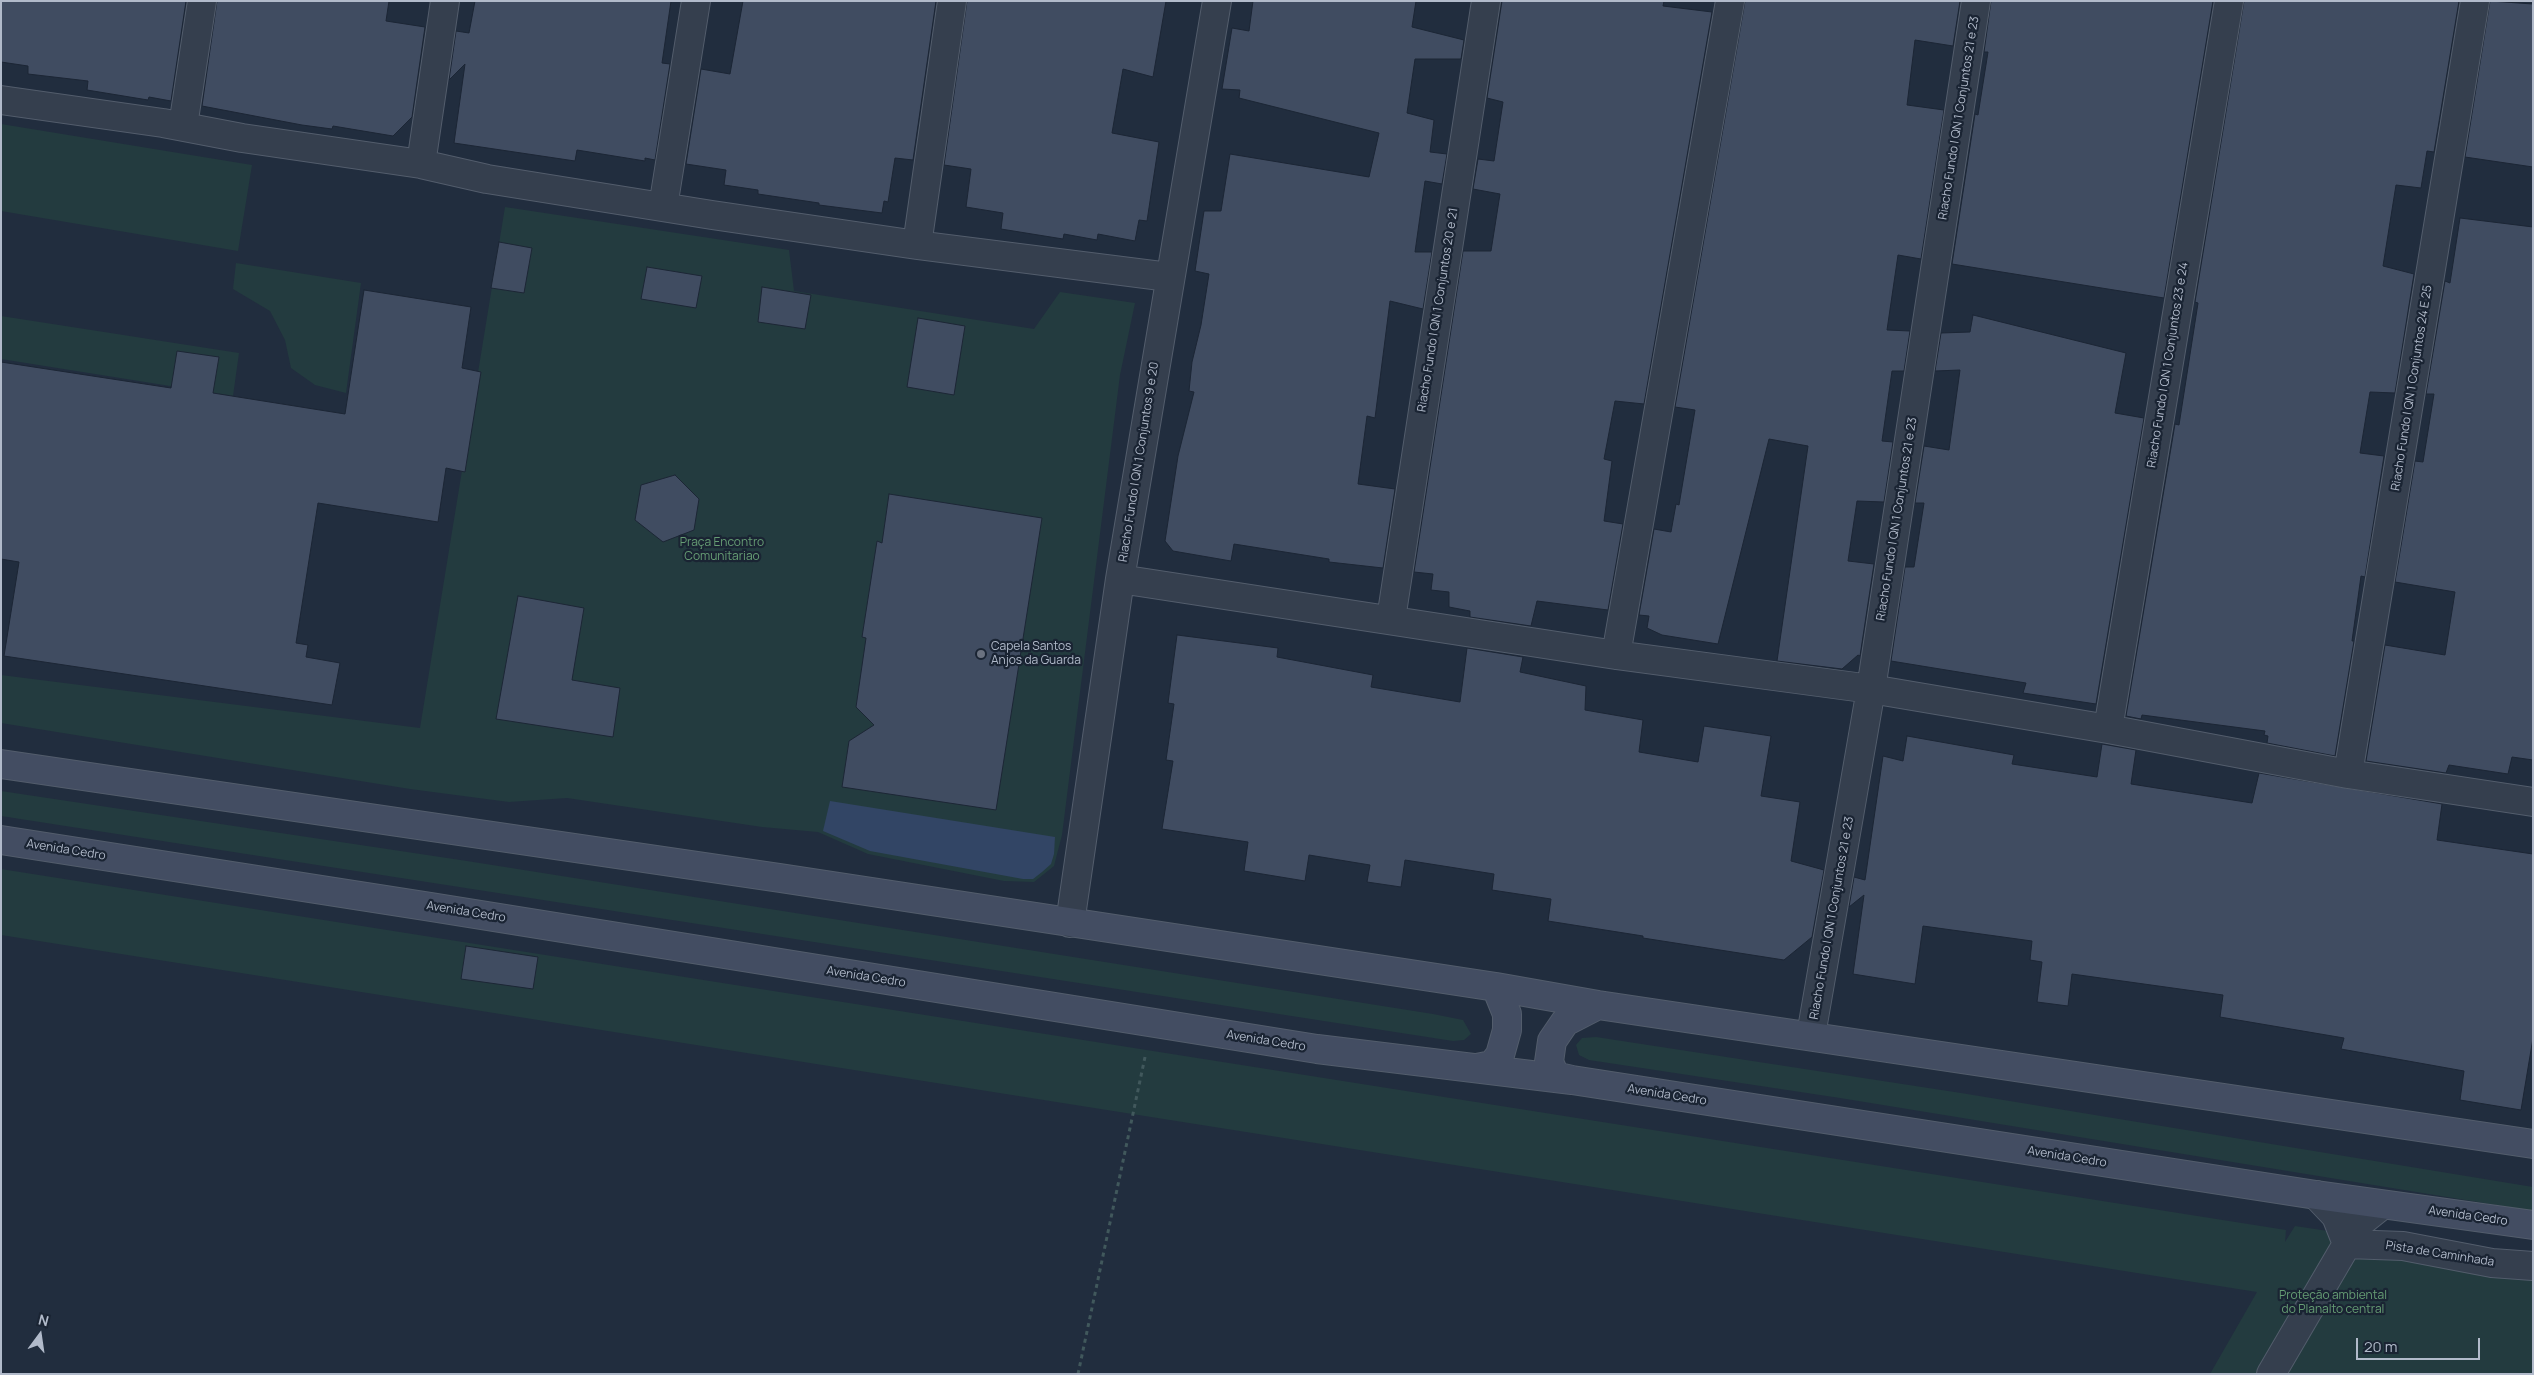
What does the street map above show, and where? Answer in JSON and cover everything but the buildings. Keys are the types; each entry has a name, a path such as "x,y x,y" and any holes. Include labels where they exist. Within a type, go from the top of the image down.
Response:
{"street":[{"path":"183,126 202,1"},
{"path":"421,164 444,1"},
{"path":"663,207 696,1"},
{"path":"917,245 952,1"},
{"name":"Riacho Fundo I QN 1 Conjuntos 9 e 20","path":"1070,923 1120,579 1216,1"},
{"name":"Riacho Fundo I QN 1 Conjuntos 20 e 21","path":"1390,619 1486,1"},
{"path":"1616,655 1730,1"},
{"name":"Riacho Fundo I QN 1 Conjuntos 21 e 23","path":"1811,1035 1872,690 1976,1"},
{"name":"Riacho Fundo I QN 1 Conjuntos 23 e 24","path":"2108,729 2229,1"},
{"name":"Riacho Fundo I QN 1 Conjuntos 24 E 25","path":"2348,774 2475,1"},
{"path":"1,100 183,126 250,139 421,164 487,179 663,207 917,245 1169,277"},
{"path":"1120,579 1616,655 1872,690 2108,729 2348,774 2533,802"},
{"path":"1,764 2533,1144"},
{"name":"Avenida Cedro","path":"1,840 431,906 1307,1048 1572,1080 2316,1195 2533,1225"},
{"path":"1477,1068 1492,1065 1500,1055 1507,1030 1507,1014 1496,987"},
{"path":"1572,1080 1555,1076 1549,1062 1552,1041 1564,1022 1598,1005"},
{"path":"2316,1195 2336,1216 2347,1244"},
{"path":"2271,1374 2362,1221 2382,1204"},
{"name":"Pista de Caminhada","path":"2347,1244 2403,1246 2492,1263 2533,1266"}],"path":[{"path":"1078,1374 1145,1056"}],"green space":[{"path":"1,124 252,165 238,251 1,211"},
{"name":"Praça Encontro Comunitariao","path":"505,207 789,250 794,291 1034,329 1060,292 1135,303 1120,375 1062,835 1054,866 1034,882 1004,881 868,854 818,832 762,827 567,798 509,802 410,789 1,723 1,675 420,728"},
{"path":"236,263 361,283 346,393 315,385 291,368 285,340 270,311 233,289"},
{"path":"1,316 239,353 233,396 1,359"},
{"path":"1,791 467,861 1433,1014 1463,1020 1471,1034 1464,1040 1453,1041 1,816"},
{"name":"Proteção ambiental do Planalto central","path":"1,869 2286,1230 2285,1242 2295,1226 2533,1262 2533,1374 2210,1374 2257,1292 1,935"},
{"path":"1596,1037 1961,1093 2533,1187 2533,1211 1840,1098 1589,1060 1579,1055 1576,1045 1582,1038"}],"water":[{"path":"830,801 1055,837 1054,854 1051,864 1042,872 1033,879 1023,879 870,851 823,831"}],"place":[{"name":"Capela Santos Anjos da Guarda","path":"981,654"}]}
